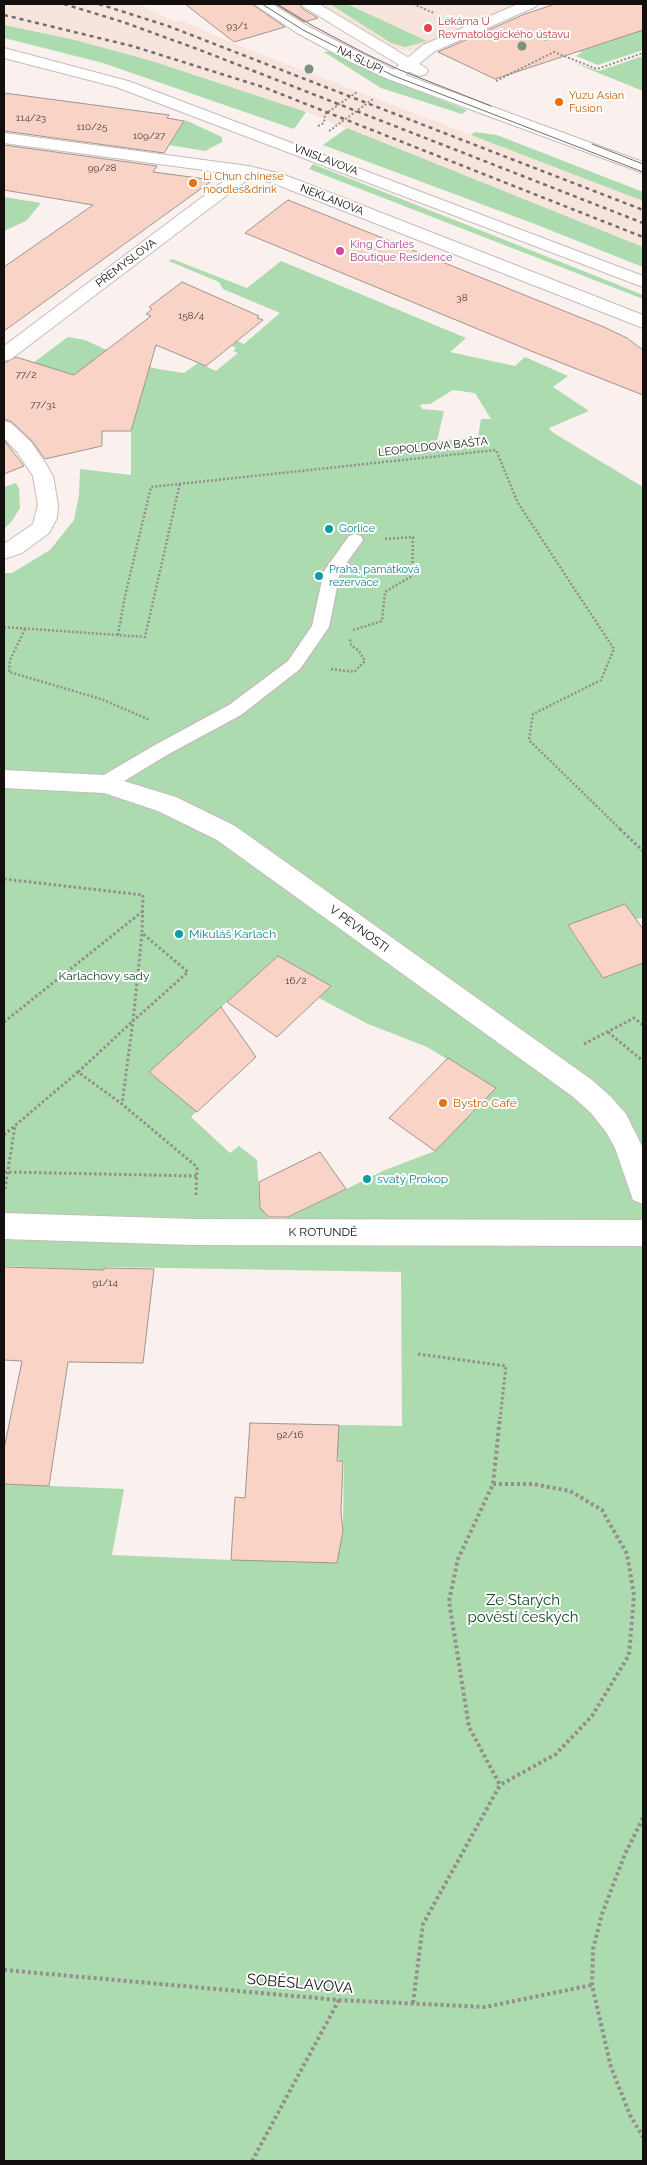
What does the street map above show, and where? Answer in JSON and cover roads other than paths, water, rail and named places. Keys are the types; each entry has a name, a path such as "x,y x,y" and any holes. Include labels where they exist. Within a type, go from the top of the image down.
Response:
{"street":[{"name":"NA SLUPI","path":"262,4 310,34 394,76 465,100 643,168"},
{"name":"NA SLUPI","path":"309,4 408,63 465,100"},
{"path":"394,76 429,48 530,4"},
{"name":"VNISLAVOVA","path":"4,53 122,84 643,282"},
{"name":"NEKLANOVA","path":"4,138 248,171 276,178 643,322"},
{"name":"PŘEMYSLOVA","path":"4,355 248,171"},
{"path":"4,427 24,447 36,464 42,476 48,505 46,518 41,528 14,548 4,552"},
{"name":"V PEVNOSTI","path":"4,779 104,784 167,804 226,833 582,1088 601,1105 616,1124 628,1145 643,1191"},
{"name":"K ROTUNDĚ","path":"4,1226 194,1232 643,1233"}],"lane":[{"path":"104,784 161,750 235,710 294,664 320,627 332,571 355,540"}],"tram line":[{"path":"262,4 303,30 394,76 643,172"},
{"path":"277,4 313,26 366,54 400,70 491,106"},
{"path":"592,144 643,164"}],"railway":[{"path":"64,4 123,22 200,50 643,223"},
{"path":"99,4 168,26 643,210"},
{"path":"4,15 132,46 263,87 643,237"}],"place":[{"name":"Lékárna U Revmatologického ústavu","path":"428,28"},
{"name":"Yuzu Asian Fusion","path":"559,102"},
{"name":"Li Chun chinese noodles&drink","path":"193,183"},
{"name":"King Charles Boutique Residence","path":"340,251"},
{"name":"Gorlice","path":"329,529"},
{"name":"Praha, památková rezervace","path":"319,576"},
{"name":"Mikuláš Karlach","path":"179,934"},
{"name":"Bystro Café","path":"443,1103"},
{"name":"svatý Prokop","path":"367,1179"}],"park label":[{"name":"Karlachovy sady","path":"104,976"},
{"name":"Ze Starých pověstí českých","path":"523,1608"}]}
